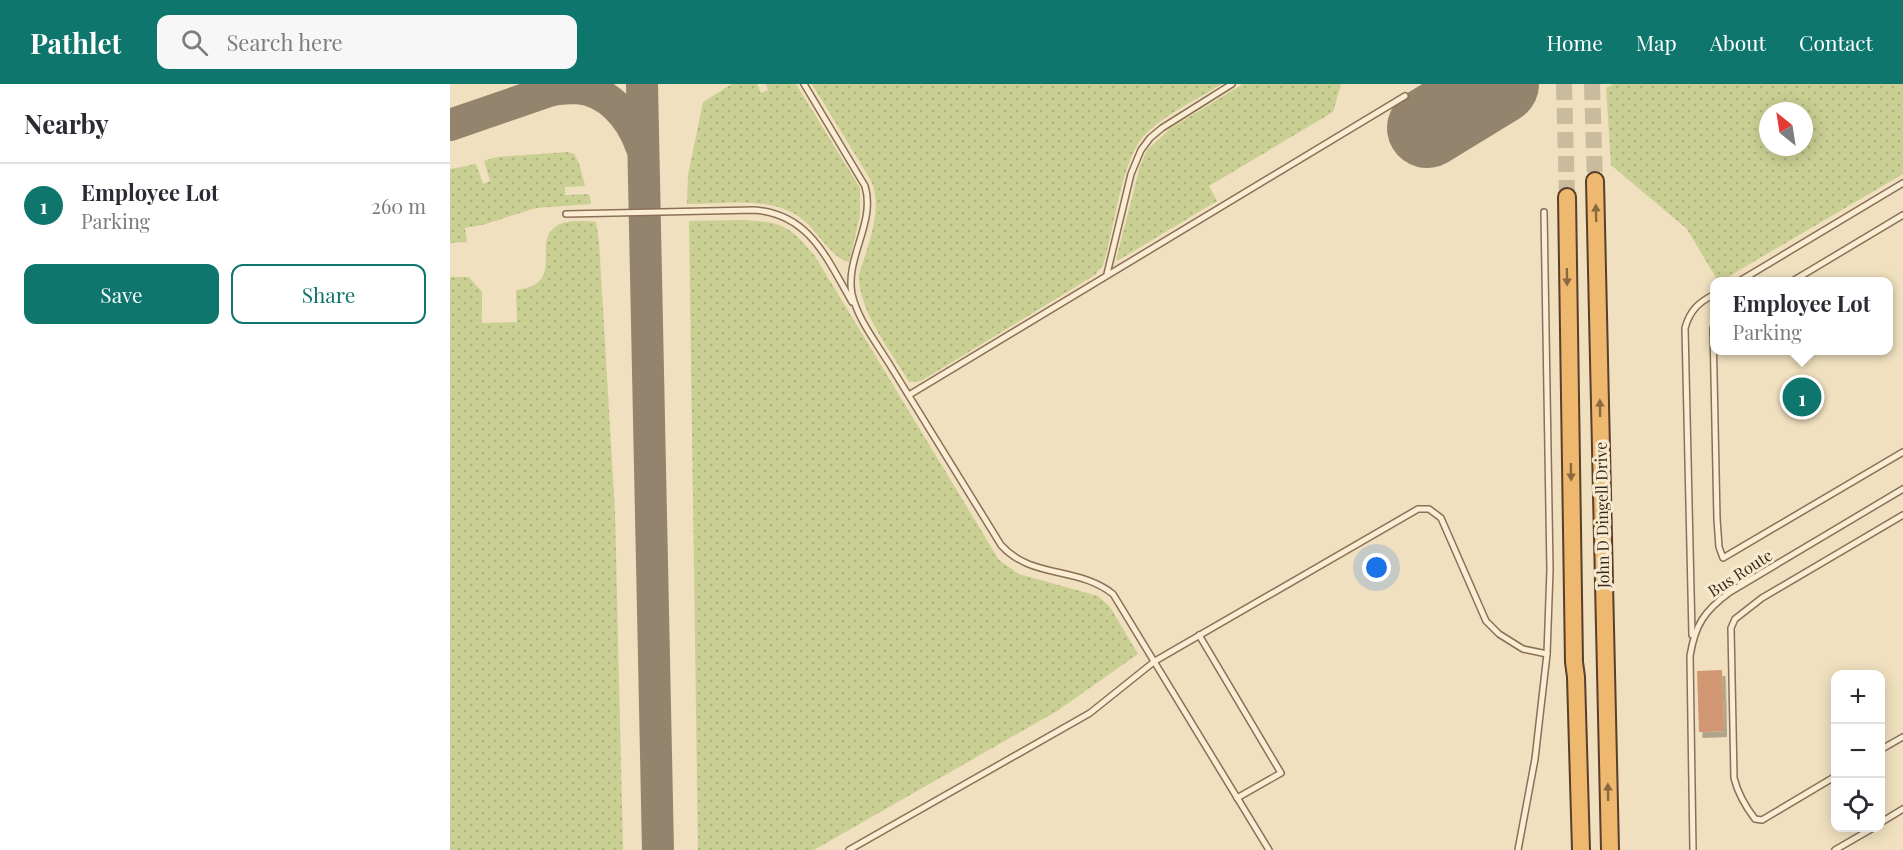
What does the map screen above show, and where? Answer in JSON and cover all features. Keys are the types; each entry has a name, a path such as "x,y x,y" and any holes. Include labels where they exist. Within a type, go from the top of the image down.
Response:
{"highway":[{"name":"John D Dingell Drive","path":"1595,181 1610,850"},
{"name":"John D Dingell Drive","path":"1567,197 1574,662 1581,850"},
{"path":"1569,850 1570,678 1574,662"}],"lane":[{"path":"804,84 861,178 867,195 867,216 852,278 852,290 859,313"},
{"path":"1107,274 1131,174 1140,150 1162,128 1232,84"},
{"path":"909,395 1405,96"},
{"path":"1746,277 1903,183"},
{"path":"566,214 754,210 780,214 807,231 818,244 1001,545 1008,553 1029,566 1091,580 1102,585 1119,602 1269,850"},
{"path":"1518,850 1535,759 1547,654 1550,570 1544,212"},
{"path":"1799,277 1903,215"},
{"path":"1692,643 1685,328 1687,318 1695,306 1710,297"},
{"path":"1714,355 1719,547 1723,558 1903,452"},
{"name":"Bus Route","path":"1693,850 1690,656 1692,643 1701,620 1719,600 1903,489"},
{"path":"849,850 1090,713 1155,661 1418,509 1429,509 1436,512 1445,525 1486,621 1499,634 1522,649 1547,654"},
{"path":"1833,778 1762,820 1755,819 1747,808 1738,792 1734,778 1731,628 1735,619 1762,598 1903,515"},
{"path":"1199,635 1281,773 1237,798"},
{"path":"1885,748 1903,737"},
{"path":"1885,820 1903,809"},
{"path":"1835,850 1866,832"}],"green space":[{"path":"732,84 757,84 761,93 768,90 766,84 796,84 860,188 860,216 849,262 836,255 805,221 786,210 744,202 687,204 688,175 703,102"},
{"path":"812,84 1222,84 1169,115 1142,138 1123,181 1103,265 1095,275 921,381 909,382 870,317 860,289 859,275 875,214 874,190 870,179"},
{"path":"1243,84 1341,84 1333,112 1209,186 1217,201 1116,260 1140,166 1147,150 1171,128"},
{"path":"1613,84 1903,84 1903,174 1728,277 1716,277 1687,229 1611,165 1606,88"},
{"path":"567,152 574,154 579,163 585,186 565,187 565,195 589,194 591,204 536,208 465,228 467,242 450,243 450,169 476,164 483,184 490,181 484,161 497,157"},
{"path":"744,220 769,223 785,228 815,256 999,560 1019,574 1098,596 1110,607 1138,654 1057,711 814,850 698,850 689,221"},
{"path":"566,222 596,222 599,241 615,512 623,850 450,850 450,277 469,277 482,292 482,323 517,322 516,290 532,286 541,279 545,270 547,238 552,229"}],"building":[{"path":"1722,670 1724,731 1699,732 1697,671"}],"taxiway":[{"path":"450,125 569,84"},
{"path":"642,84 658,850"},
{"path":"551,90 576,88 588,90 608,100 624,115 641,146"}],"runway":[{"path":"1427,128 1499,84"}],"tunnel":[{"path":"1564,84 1567,197"},
{"path":"1592,84 1595,181"}],"place":[{"name":"Employee Lot","path":"1802,397"}]}
